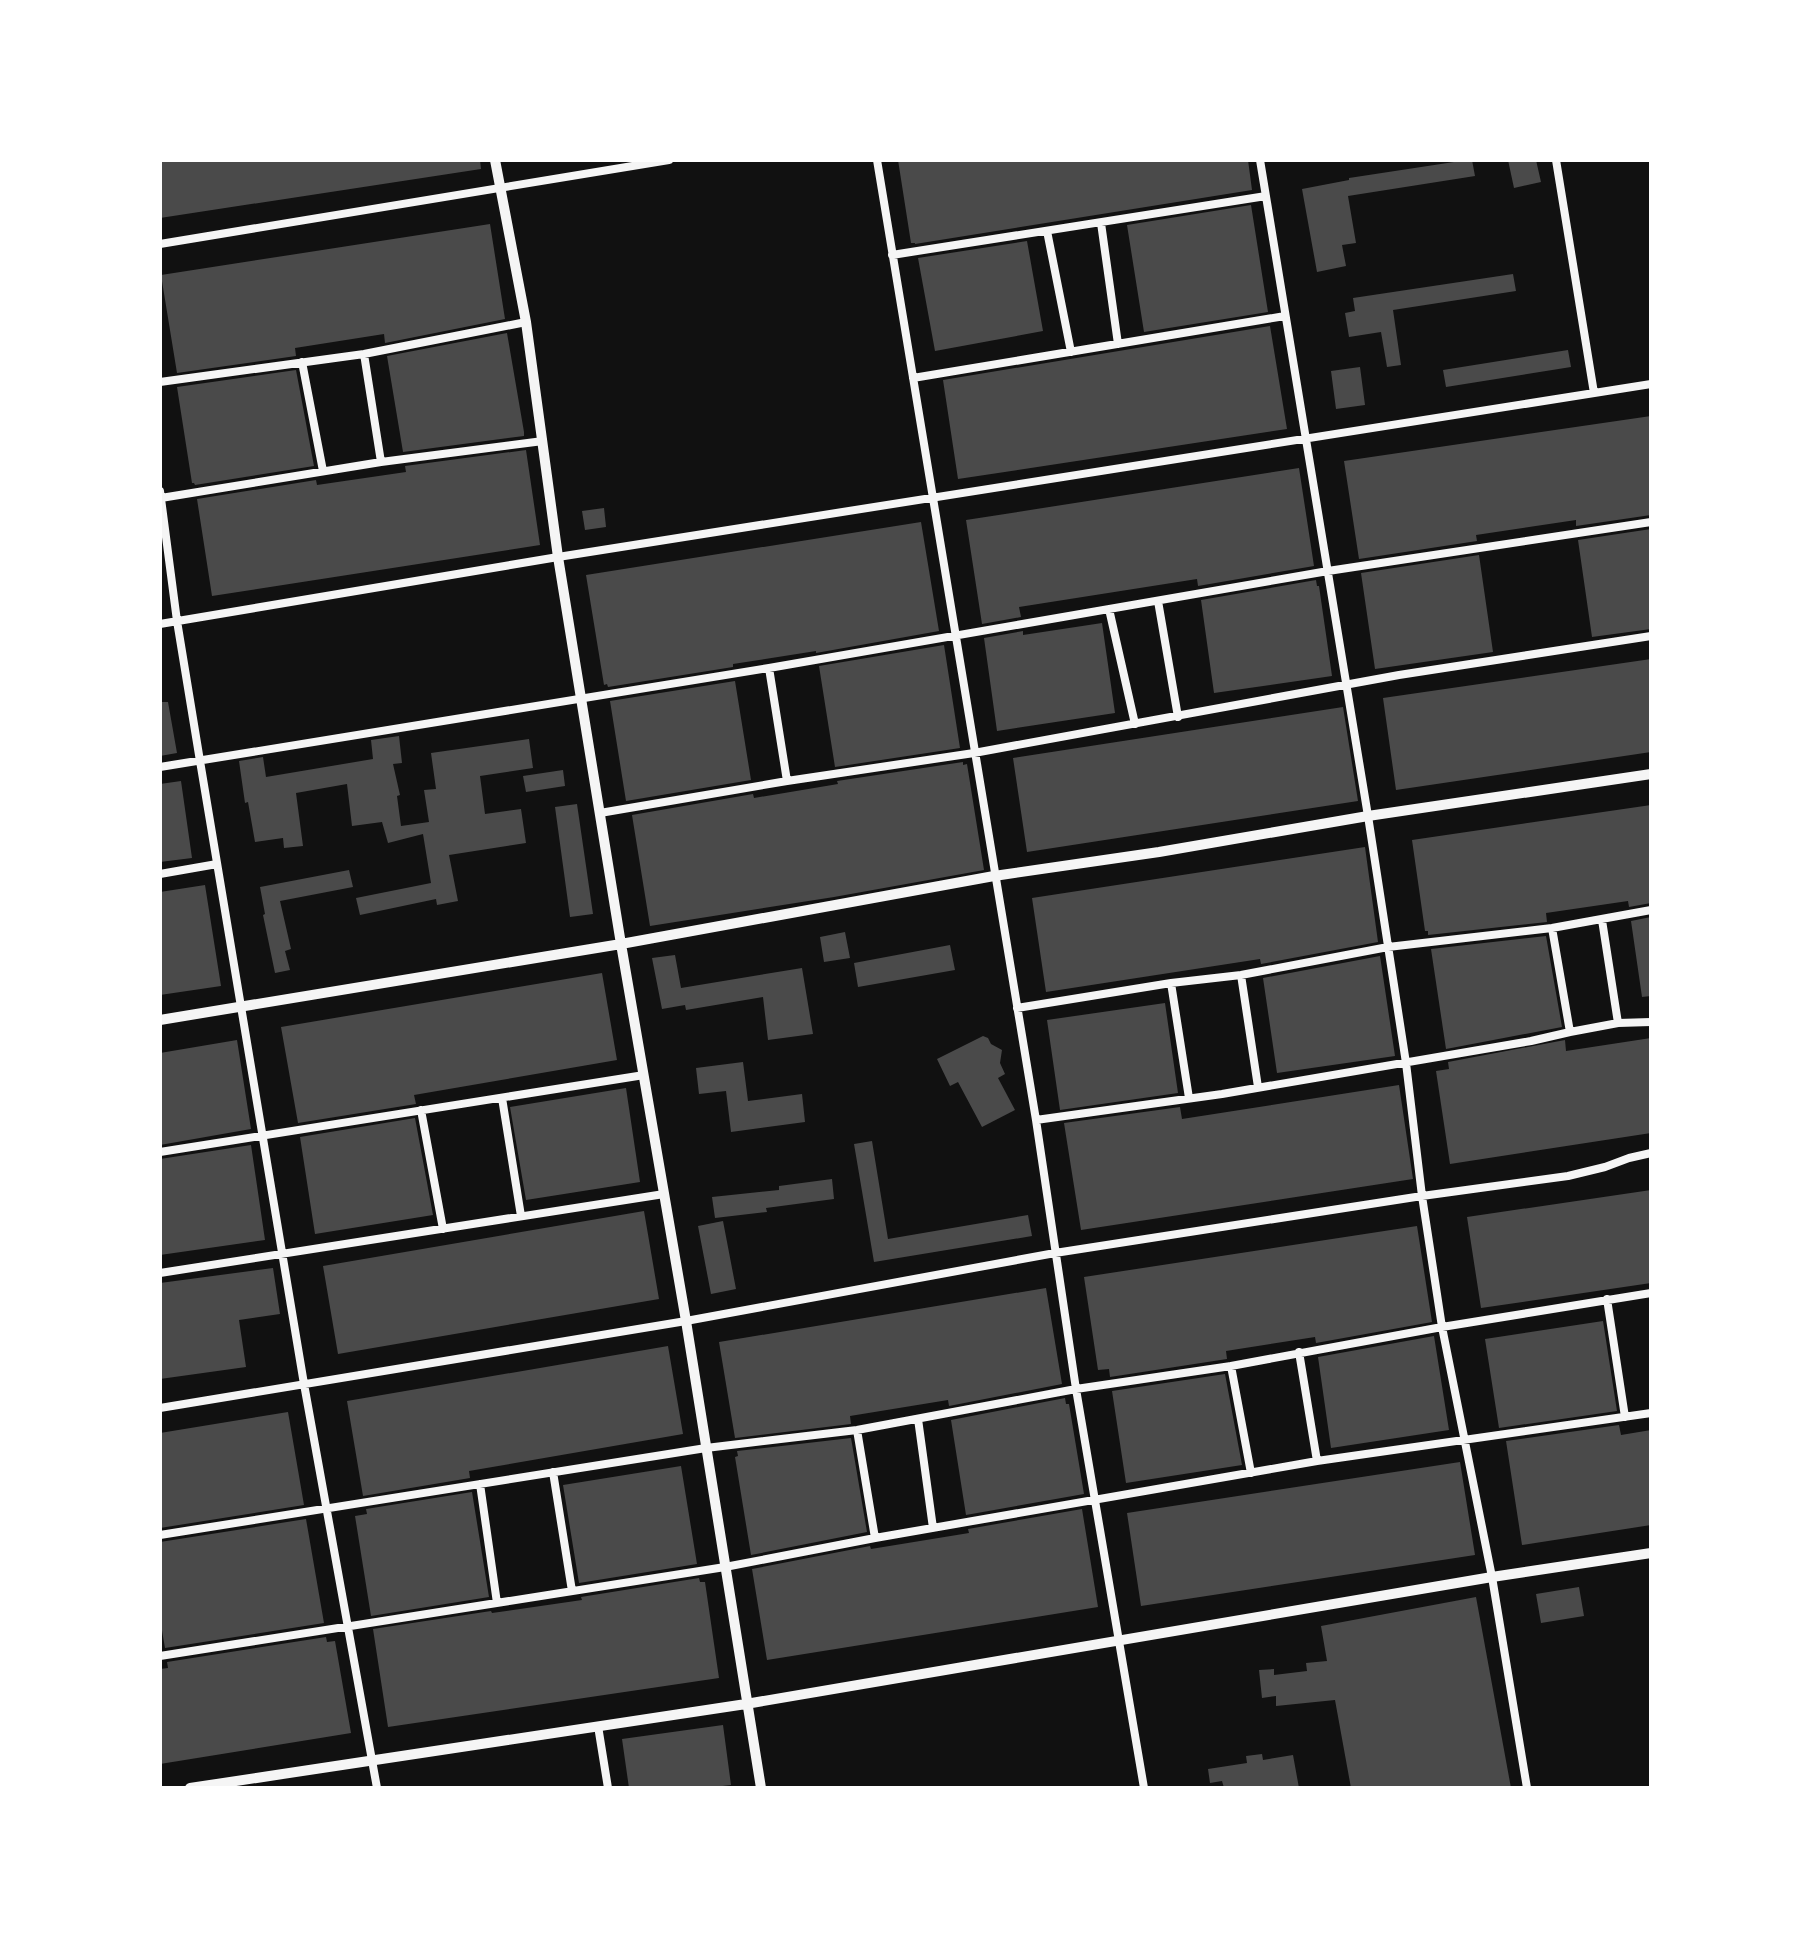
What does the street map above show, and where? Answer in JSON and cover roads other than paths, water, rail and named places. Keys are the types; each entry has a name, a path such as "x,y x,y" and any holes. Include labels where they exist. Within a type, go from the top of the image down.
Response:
{"street":[{"path":"495,160 526,322 558,557 761,1788"},
{"path":"160,244 669,160"},
{"path":"877,160 1036,1120 1094,1500 1144,1788"},
{"path":"1260,160 1368,816 1442,1327 1492,1577 1527,1788"},
{"path":"1556,160 1594,393"},
{"path":"892,255 1266,196"},
{"path":"1101,223 1118,344"},
{"path":"1047,231 1071,352"},
{"path":"913,378 1285,316"},
{"path":"160,382 364,354 526,322"},
{"path":"364,354 381,462"},
{"path":"302,362 323,471"},
{"path":"160,624 558,557 1651,384"},
{"path":"377,1788 304,1384 217,864 164,543 161,494 543,441"},
{"path":"160,767 769,668 1328,571 1651,522"},
{"path":"1158,601 1178,717"},
{"path":"1109,609 1135,724"},
{"path":"600,813 974,753 1347,684 1651,636"},
{"path":"769,668 787,781"},
{"path":"160,1020 621,944 994,876 1651,774"},
{"path":"160,874 217,864"},
{"path":"1017,1008 1241,975 1388,947 1552,928 1651,910"},
{"path":"1602,920 1618,1023"},
{"path":"1552,928 1570,1032"},
{"path":"1241,975 1258,1087"},
{"path":"1171,983 1189,1098"},
{"path":"1036,1120 1406,1063 1618,1023 1651,1022"},
{"path":"160,1152 644,1075"},
{"path":"502,1098 521,1216"},
{"path":"421,1110 443,1229"},
{"path":"160,1408 686,1321 1055,1253 1568,1176 1651,1153"},
{"path":"160,1273 664,1194"},
{"path":"160,1535 706,1448 857,1430 1076,1389 1231,1366 1651,1293"},
{"path":"1607,1299 1625,1417"},
{"path":"1299,1352 1317,1461"},
{"path":"1231,1366 1251,1473"},
{"path":"160,1656 725,1567 1317,1461 1651,1413"},
{"path":"918,1419 933,1528"},
{"path":"857,1430 875,1538"},
{"path":"553,1472 572,1591"},
{"path":"480,1484 497,1603"},
{"path":"190,1788 746,1704 1492,1577 1651,1553"},
{"path":"598,1726 608,1788"}]}
